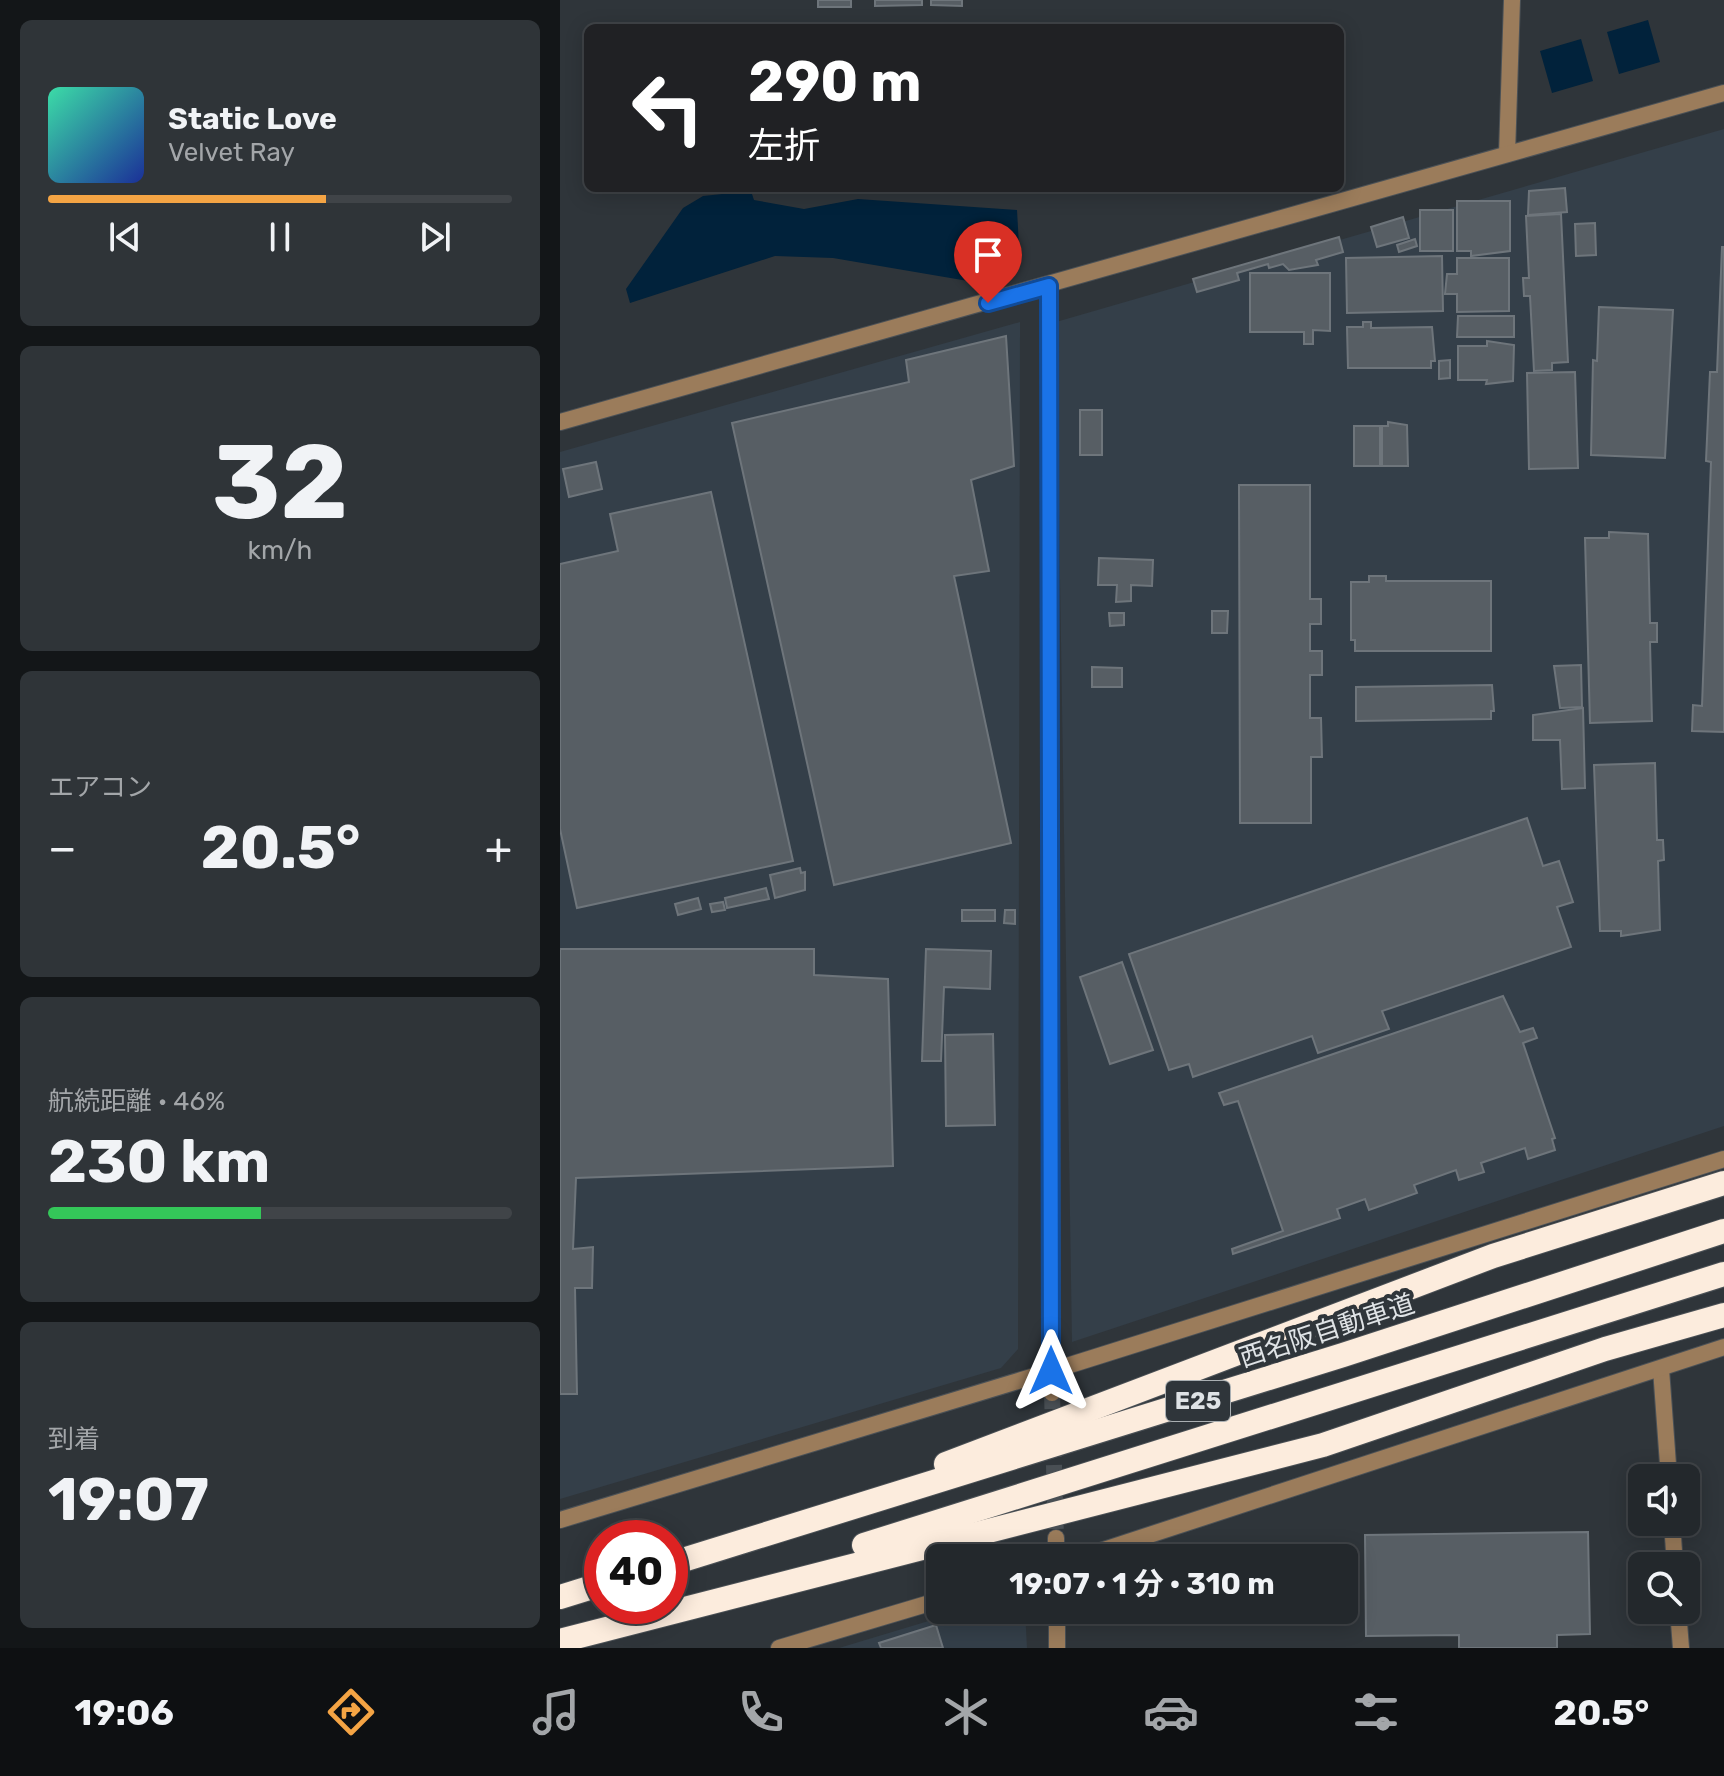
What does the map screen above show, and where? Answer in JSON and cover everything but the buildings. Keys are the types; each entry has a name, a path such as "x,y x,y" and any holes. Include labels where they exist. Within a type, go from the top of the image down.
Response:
{"highway":[{"path":"777,1531 1355,1306 1493,1256 1724,1183"},
{"name":"西名阪自動車道","path":"688,1558 1343,1355 1724,1231"},
{"name":"E25","path":"688,1597 1339,1398 1724,1274"},
{"path":"560,1641 1323,1445 1605,1349 1724,1315"},
{"path":"560,1597 584,1590"},
{"path":"560,1634 594,1624"}],"street":[{"path":"1507,154 1512,0"},
{"path":"560,422 1724,93"},
{"path":"1049,286 1052,1393"},
{"path":"560,1520 1051,1371 1724,1159"},
{"path":"1122,1544 1724,1347"},
{"path":"1661,1369 1668,1464"},
{"path":"1056,1538 1056,1544"},
{"path":"779,1648 926,1604"},
{"path":"1057,1624 1057,1648"},
{"path":"1679,1624 1681,1648"}],"shaded area":[{"path":"1724,129 1724,1126 1072,1342 1056,322"},
{"path":"1020,322 1018,1349 1001,1368 560,1499 560,452"},
{"path":"926,1622 1026,1624 1027,1648 839,1648"}],"water":[{"path":"1648,20 1660,62 1619,74 1607,32"},
{"path":"1581,39 1593,81 1552,93 1540,51"},
{"path":"751,192 754,200 804,209 858,199 1017,210 1020,264 968,281 833,258 775,256 630,303 626,289 683,208 703,196"}],"tunnel":[{"path":"1052,1393 1056,1538"}],"route":[{"path":"988,303 1049,286 1051,1371"}]}
